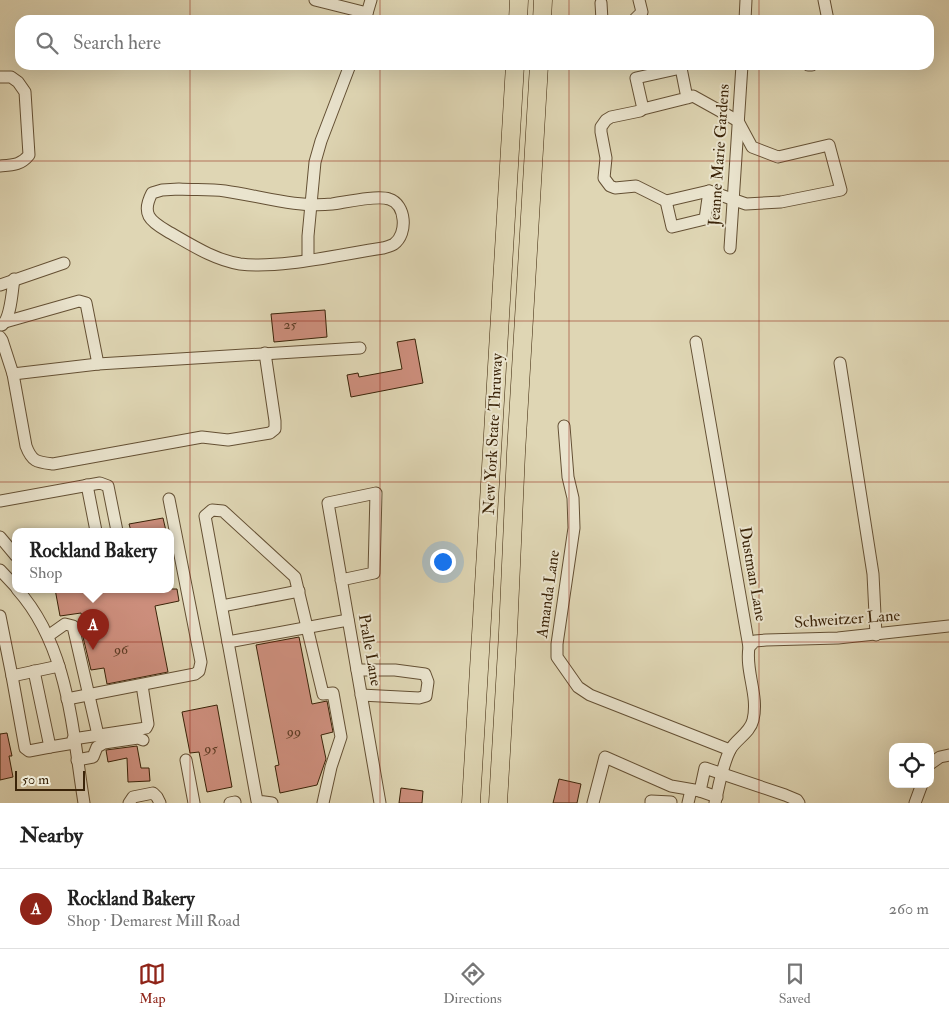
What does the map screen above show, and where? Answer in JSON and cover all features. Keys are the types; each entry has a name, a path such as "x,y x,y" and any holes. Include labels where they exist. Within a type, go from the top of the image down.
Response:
{"highway":[{"path":"518,15 519,0"},
{"path":"542,15 543,0"},
{"name":"New York State Thruway","path":"471,802 515,70"},
{"name":"New York State Thruway","path":"498,803 539,70"}],"street":[{"path":"315,0 360,15"},
{"path":"367,15 371,0"},
{"path":"639,0 642,12 639,15"},
{"path":"744,15 746,0"},
{"path":"824,0 827,15"},
{"path":"601,3 602,15"},
{"path":"308,259 308,236 315,162 348,70"},
{"path":"643,109 636,78 672,70"},
{"path":"681,70 687,98"},
{"name":"Jeanne Marie Gardens","path":"730,248 742,70"},
{"path":"0,77 11,77 18,82 25,92 29,155 24,161 16,165 0,166"},
{"path":"693,96 738,122 752,148 778,157 830,145 841,190 781,202 746,204 709,191 666,201 636,186 615,188 610,186 604,178 606,158 601,132 603,123 611,117 693,96"},
{"path":"179,189 222,191 293,203 329,204 379,198 390,199 398,204 404,223 401,234 394,244 383,248 308,259 263,265 239,264 217,257 194,247 152,222 147,212 148,202 152,193 162,190 179,189"},
{"path":"666,201 672,227 705,219 709,191"},
{"path":"0,285 64,263"},
{"path":"3,324 14,280"},
{"path":"3,324 79,301 86,303 98,364"},
{"path":"0,338 14,374 26,446 30,456 38,462 53,464 202,437 228,440 270,433 275,429 275,421 265,353"},
{"name":"Dustman Lane","path":"696,342 749,646 747,660 755,703 753,722 730,750 717,801"},
{"path":"14,374 98,364 360,348"},
{"path":"840,363 873,574 876,635"},
{"name":"Amanda Lane","path":"564,426 568,477 573,498 574,528 557,644 557,656 578,687 590,695 730,750"},
{"path":"0,501 100,483 108,486 116,528"},
{"path":"87,485 95,528"},
{"name":"Pralle Lane","path":"341,580 374,573 376,493 328,503 341,580 380,803"},
{"path":"67,699 195,674 200,671 202,662 169,499"},
{"path":"272,803 257,801 205,516 212,510 223,511 295,577 323,694 333,693 341,737 331,767 323,803"},
{"path":"0,537 12,551"},
{"path":"3,573 12,583"},
{"path":"222,606 299,591"},
{"path":"20,593 31,607 48,636 59,666 67,699 84,803"},
{"path":"0,616 25,748 29,751 50,748 98,735 146,728 148,726 142,685"},
{"path":"228,642 348,620"},
{"path":"48,636 65,624 73,626 98,735"},
{"name":"Schweitzer Lane","path":"749,646 755,641 838,638 949,626"},
{"path":"12,676 59,666"},
{"path":"357,670 395,670 425,674 428,682 426,696 419,698 361,695"},
{"path":"34,671 50,748"},
{"path":"77,760 93,757 97,747 104,743 138,738 142,740"},
{"path":"934,761 940,757 949,756"},
{"path":"593,803 605,757 671,786 691,790 717,801"},
{"path":"186,760 194,803"},
{"path":"688,803 691,790 705,768 797,800 798,803"},
{"path":"915,803 921,788"},
{"path":"651,803 651,801 671,802 691,790"},
{"path":"129,802 133,797 153,794 158,800"}],"building":[{"path":"325,310 327,337 274,342 271,314"},
{"path":"415,339 423,383 351,397 347,375 358,373 359,377 402,369 397,342"},
{"path":"163,518 165,528 130,528 129,524"},
{"path":"174,589 177,589 179,601 155,606 168,672 107,684 104,668 91,670 82,633 85,632 81,613 60,616 56,593 174,593"},
{"path":"299,637 312,704 327,701 333,732 321,735 326,759 317,785 280,793 275,766 279,765 256,645"},
{"path":"217,705 232,787 207,792 199,752 190,753 182,712"},
{"path":"7,733 12,756 9,756 13,777 0,780 0,734"},
{"path":"137,746 141,768 149,768 150,781 128,782 127,758 108,762 106,750"},
{"path":"559,779 581,784 577,803 553,803"},
{"path":"401,788 423,791 422,803 399,803"}],"place":[{"name":"Rockland Bakery","path":"93,650"}]}
